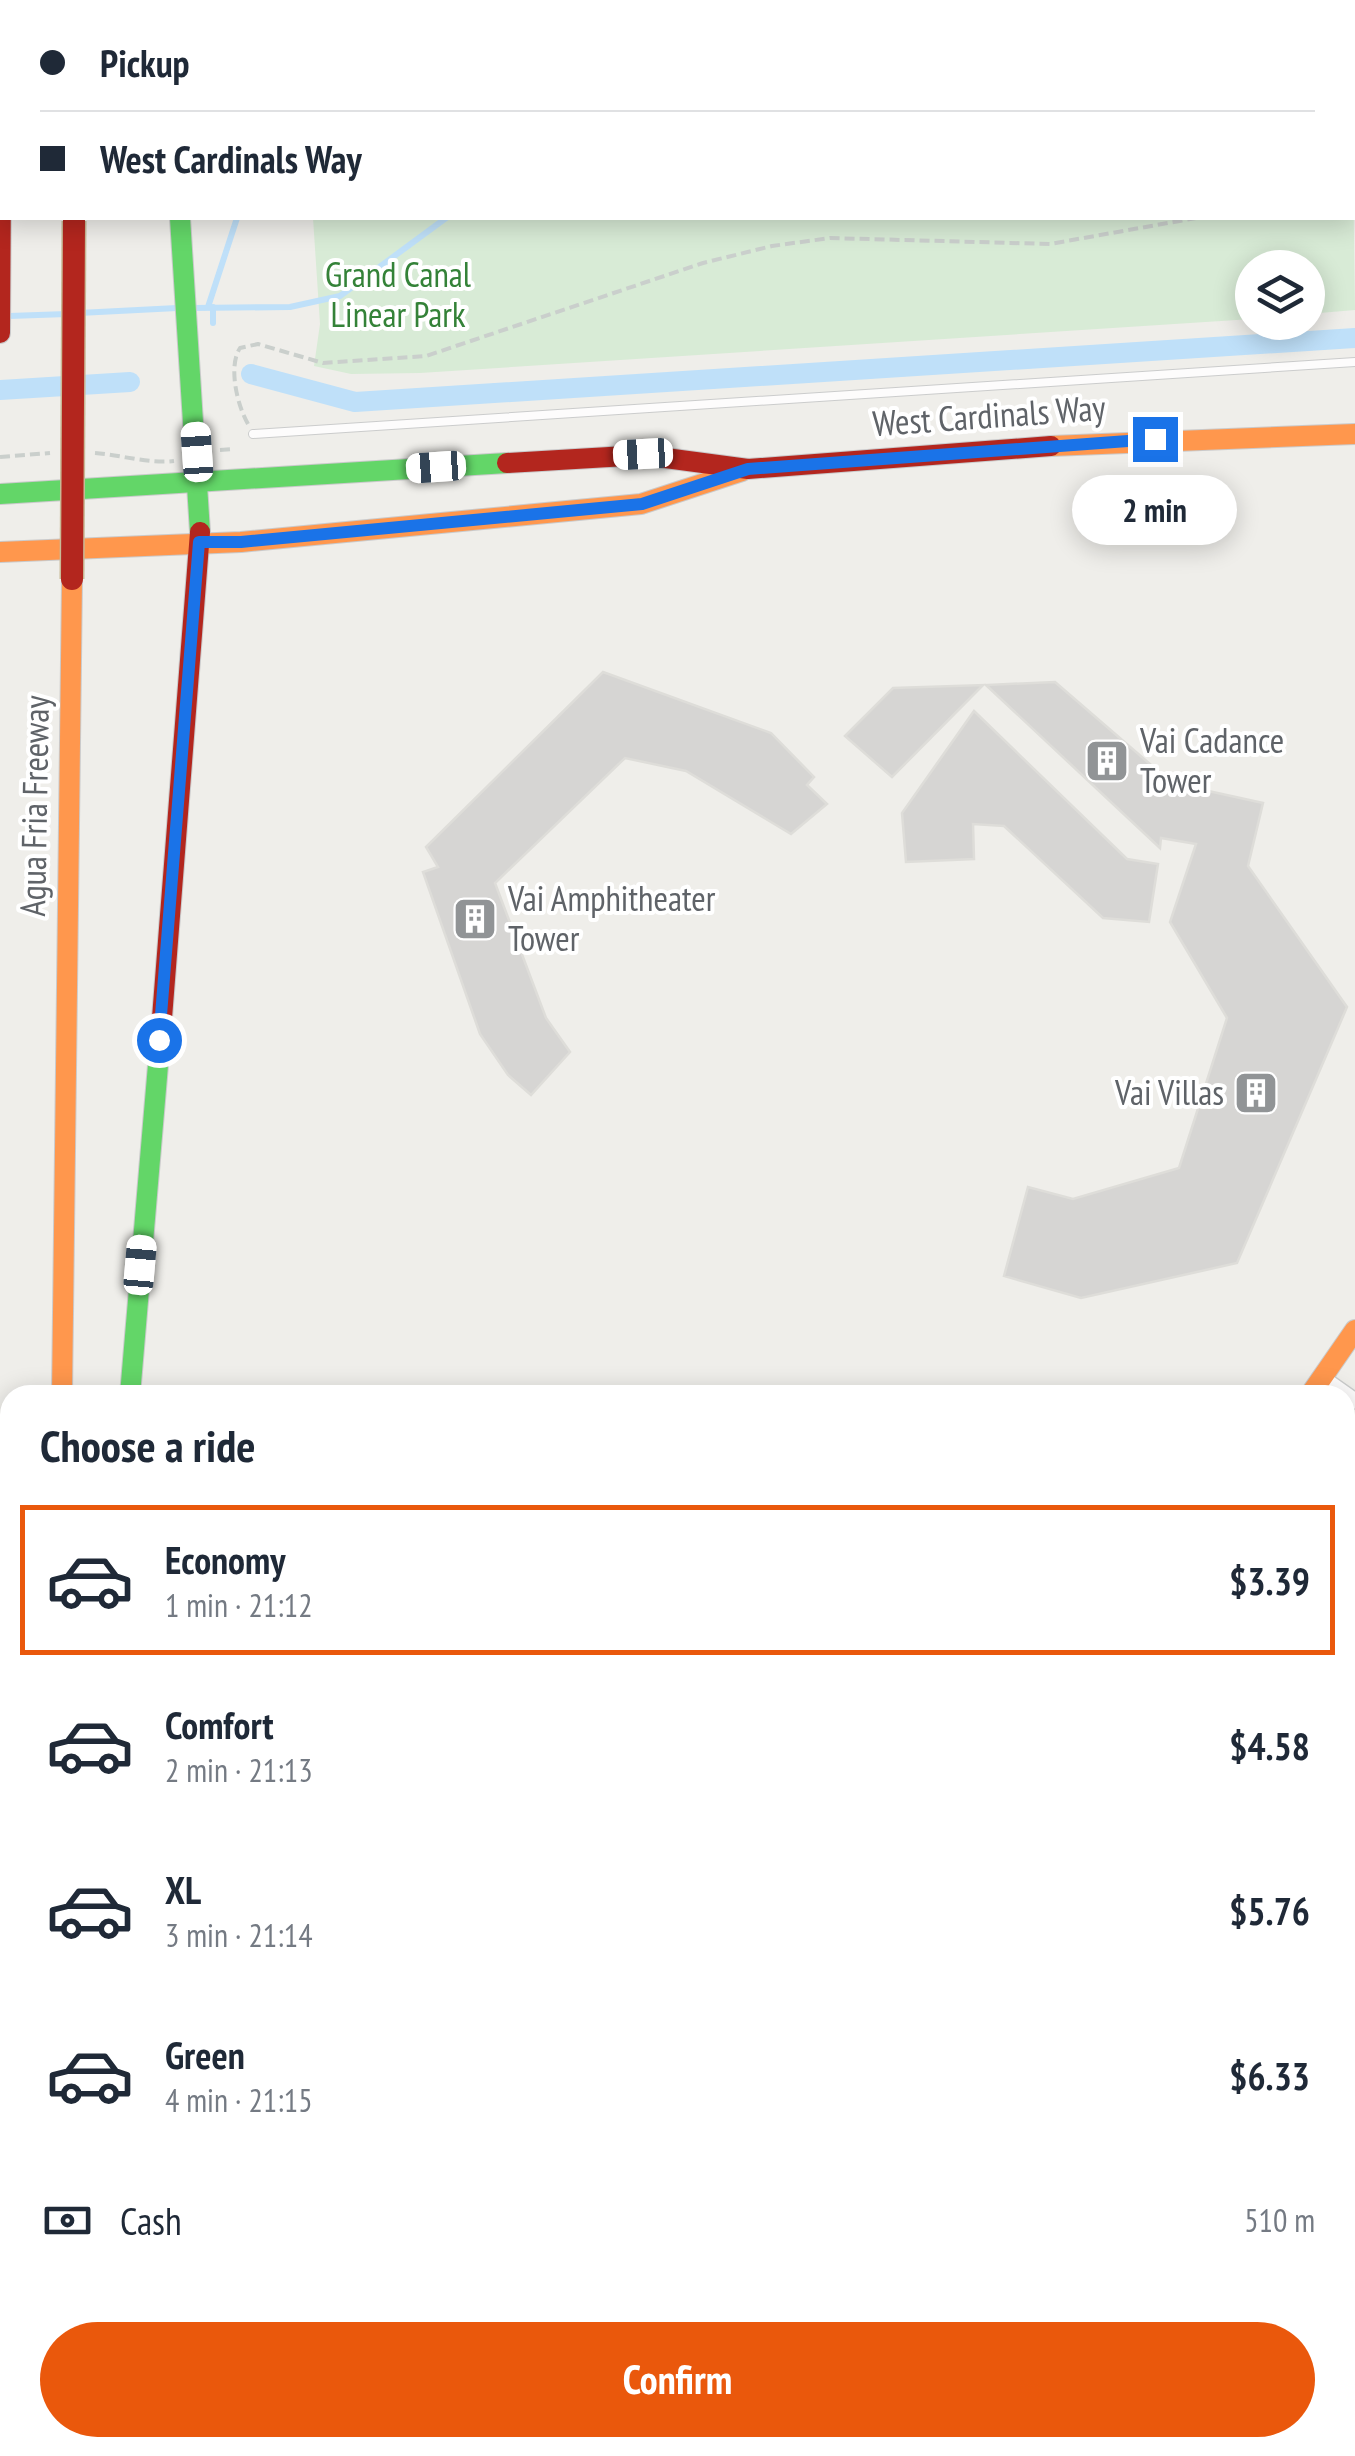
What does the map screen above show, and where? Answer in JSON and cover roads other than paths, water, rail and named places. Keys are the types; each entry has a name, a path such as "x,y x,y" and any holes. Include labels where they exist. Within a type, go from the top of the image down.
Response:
{"main road":[{"path":"0,333 1,220"},
{"name":"Agua Fria Freeway","path":"62,1385 74,220"},
{"path":"131,1385 199,542 199,482 181,221"},
{"name":"West Cardinals Way","path":"0,494 643,454 748,469 1120,441 1355,434"},
{"name":"West Cardinals Way","path":"199,542 642,504 748,469"},
{"path":"0,552 199,542"},
{"path":"1316,1385 1355,1330"}],"lane":[{"path":"253,434 1355,362"}],"waterway":[{"path":"208,307 236,220"},
{"path":"194,308 290,307 340,296 443,220"},
{"path":"213,307 213,323"},
{"path":"79,313 177,308"},
{"path":"9,316 67,314"},
{"path":"251,374 355,402 1355,338"},
{"path":"0,390 130,382"}],"place":[{"name":"Vai Cadance Tower","path":"1107,761"},
{"name":"Vai Amphitheater Tower","path":"475,919"},
{"name":"Vai Villas","path":"1256,1093"}],"park label":[{"name":"Grand Canal Linear Park","path":"398,295"}]}
